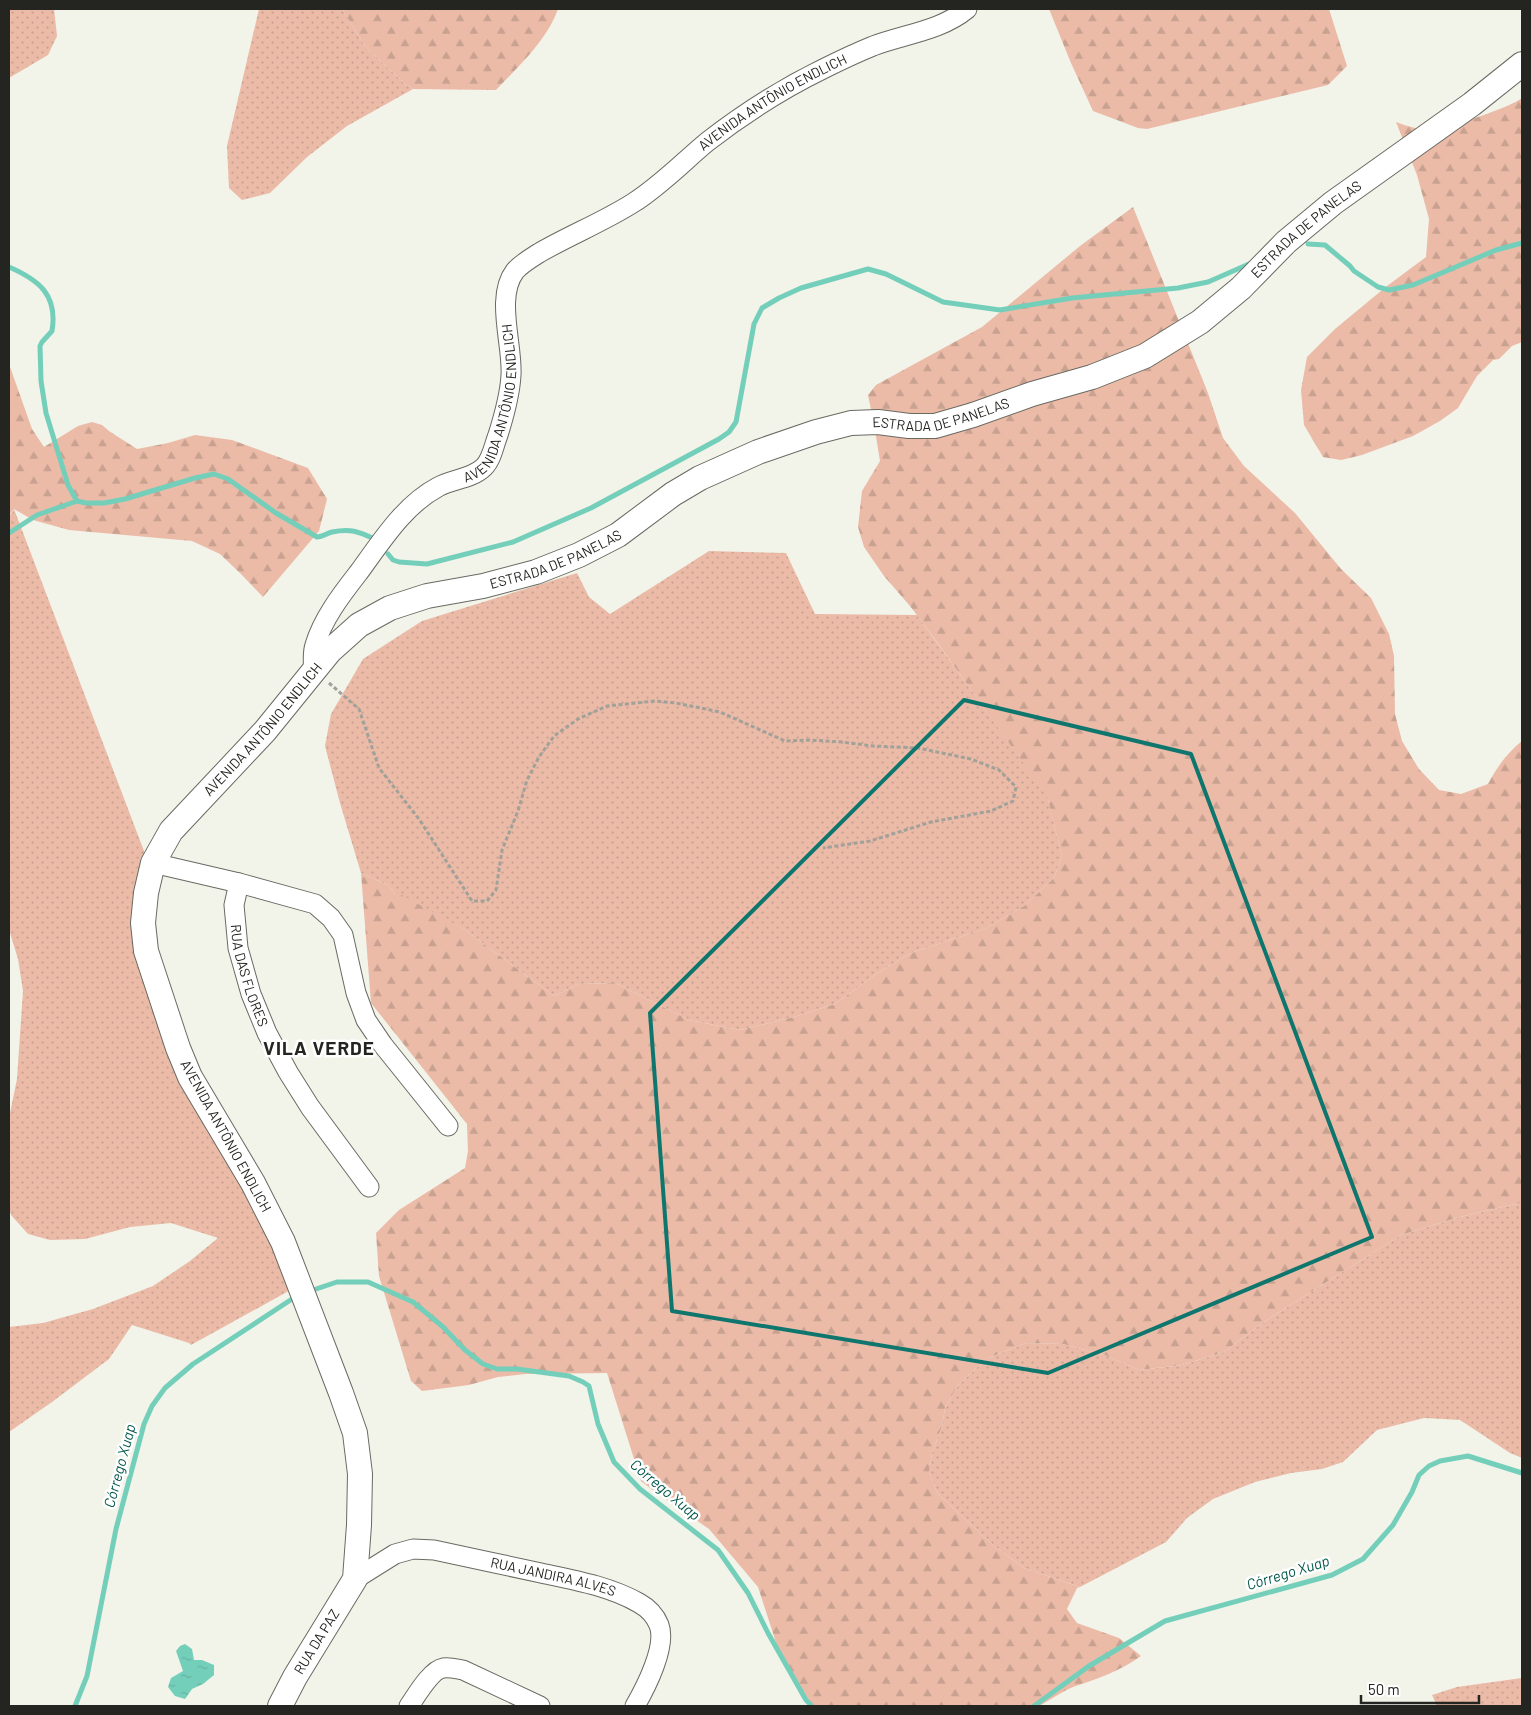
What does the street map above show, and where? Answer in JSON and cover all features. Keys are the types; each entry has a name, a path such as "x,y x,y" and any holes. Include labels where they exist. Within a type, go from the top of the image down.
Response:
{"street":[{"name":"AVENIDA ANTÔNIO ENDLICH","path":"355,1580 360,1474 355,1433 283,1242 253,1183 190,1077 178,1048 146,951 143,923 146,893 153,863 171,831 265,731 314,670 314,647 325,622 342,595 399,520 418,501 438,487 472,475 483,469 488,462 501,426 509,395 511,357 506,316 506,293 510,280 516,270 556,242 610,217 635,202 710,140 776,94 819,71 873,46 947,22 967,9"},
{"name":"ESTRADA DE PANELAS","path":"314,670 330,651 359,625 390,608 427,596 482,586 536,572 580,555 618,534 673,494 758,452 816,432 850,423 878,422 909,426 935,426 1032,394 1092,377 1145,356 1200,322 1241,288 1286,242 1332,203 1472,104 1522,64"},
{"path":"153,863 239,883 315,904 331,918 343,935 356,993 366,1020 383,1045 448,1126"},
{"name":"RUA DAS FLORES","path":"239,883 234,905 238,948 251,994 266,1033 310,1107 369,1187"},
{"name":"RUA JANDIRA ALVES","path":"355,1580 395,1554 412,1549 434,1550 567,1578 592,1584 622,1595 640,1604 654,1615 660,1626 662,1640 635,1706"},
{"name":"RUA DA PAZ","path":"280,1706 295,1677 355,1580"},
{"path":"409,1706 431,1676 441,1668 463,1670 520,1702 540,1706"}],"path":[{"path":"314,670 359,709 379,768 419,819 472,901 487,902 496,890 502,850 518,811 527,780 539,757 554,736 578,719 607,706 654,701 676,703 720,712 785,741 810,740 918,748 971,759 999,770 1016,787 1013,801 991,811 931,822 870,841 823,848"}],"highlighted area":[{"path":"964,700 1191,754 1372,1237 1048,1373 672,1311 650,1013"}],"green space":[{"path":"9,9 54,9 57,36 48,55 9,78"},
{"path":"259,9 342,9 365,46 406,85 413,89 347,126 307,157 270,193 242,200 229,188 227,146"},
{"path":"342,9 558,9 540,42 496,90 413,89 406,85 365,46"},
{"path":"1049,9 1329,9 1347,66 1328,85 1147,129 1138,128 1093,111"},
{"path":"1522,98 1522,342 1512,346 1499,359 1493,360 1477,376 1458,408 1440,421 1413,436 1362,455 1341,460 1323,457 1304,425 1301,390 1307,357 1335,329 1426,257 1429,219 1417,175 1396,122 1422,129 1439,129 1492,112"},
{"path":"1133,207 1208,393 1223,438 1244,466 1295,513 1341,569 1371,598 1389,634 1394,656 1395,714 1402,741 1419,769 1439,790 1461,794 1488,784 1503,761 1522,741 1522,1203 1456,1218 1401,1235 1262,1323 1224,1352 1182,1365 1139,1370 1107,1356 1063,1344 1026,1343 986,1359 958,1385 945,1408 942,1426 932,1453 929,1472 937,1493 993,1545 1024,1568 1080,1587 1077,1588 1067,1609 1077,1623 1119,1638 1141,1656 1117,1670 1069,1689 1039,1706 813,1706 781,1658 758,1587 709,1529 641,1481 607,1373 525,1374 498,1377 469,1385 422,1391 411,1381 379,1276 376,1233 399,1210 465,1168 468,1151 467,1124 371,1003 361,873 388,885 395,894 398,893 465,930 554,996 579,984 615,983 689,1020 740,1030 794,1017 835,1004 876,974 911,953 984,929 1024,906 1054,878 1062,856 1047,796 934,638 884,576 864,547 858,527 862,491 880,461 868,395 876,385 982,327 1080,246"},
{"path":"9,364 32,429 44,447 78,426 92,422 102,425 137,449 195,435 232,440 308,468 327,499 319,531 263,597 220,554 192,541 69,530 33,520 14,509 9,516"},
{"path":"14,509 144,851 141,927 202,1107 294,1288 191,1345 132,1325 109,1359 9,1432 9,1327 43,1323 93,1309 153,1286 190,1261 218,1238 171,1223 130,1227 85,1239 50,1240 28,1234 11,1215 9,1209 9,1118 17,1079 23,991 18,959 9,923 9,516"},
{"path":"709,551 786,553 815,614 917,615 1047,795 1062,856 1054,878 1024,906 984,929 911,953 876,974 835,1004 794,1017 740,1030 689,1020 615,983 579,984 554,996 465,930 395,894 388,885 361,873 325,746 331,714 363,659 422,621 577,573 589,597 610,614"},
{"path":"1522,1203 1522,1458 1510,1453 1460,1420 1424,1418 1377,1430 1343,1462 1322,1469 1291,1473 1255,1482 1213,1499 1187,1518 1166,1542 1080,1587 1024,1568 993,1545 937,1493 929,1472 932,1453 942,1426 945,1408 958,1385 986,1359 1026,1343 1063,1344 1107,1356 1139,1370 1182,1365 1224,1352 1262,1323 1401,1235 1456,1218"},
{"path":"1522,1678 1522,1706 1437,1706 1432,1695 1457,1687"}],"water":[{"path":"185,1644 192,1649 194,1660 202,1660 214,1665 214,1675 203,1684 192,1689 185,1699 175,1696 168,1687 171,1678 183,1671 176,1651"}],"waterway":[{"path":"1308,244 1325,245 1354,271 1378,287 1389,290 1413,285 1496,250 1522,243"},
{"path":"388,554 393,560 399,562 427,564 513,542 591,508 719,439 729,432 736,422 754,324 762,308 801,288 868,269 886,274 943,302 1000,310 1072,298 1178,288 1208,282 1249,264"},
{"path":"9,267 37,283 49,298 52,308 52,331 40,346 41,381 46,413 68,485 77,501"},
{"path":"9,533 37,515 77,501 104,503 125,499 214,474 228,479 276,513 317,537 332,532 350,531 377,540"},
{"name":"Córrego Xuap","path":"316,1289 337,1282 368,1282 413,1302 483,1364 497,1369 517,1369 569,1376 589,1386 598,1424 614,1462 640,1489 718,1550 748,1593 768,1633 806,1700 812,1706"},
{"name":"Córrego Xuap","path":"75,1706 87,1676 116,1529 144,1424 152,1406 165,1388 193,1364 292,1299"},
{"name":"Córrego Xuap","path":"1034,1706 1089,1666 1165,1621 1332,1575 1363,1559 1393,1525 1412,1492 1419,1475 1429,1466 1440,1461 1468,1456 1522,1473"}],"district":[{"name":"VILA VERDE","path":"319,1048"}]}
